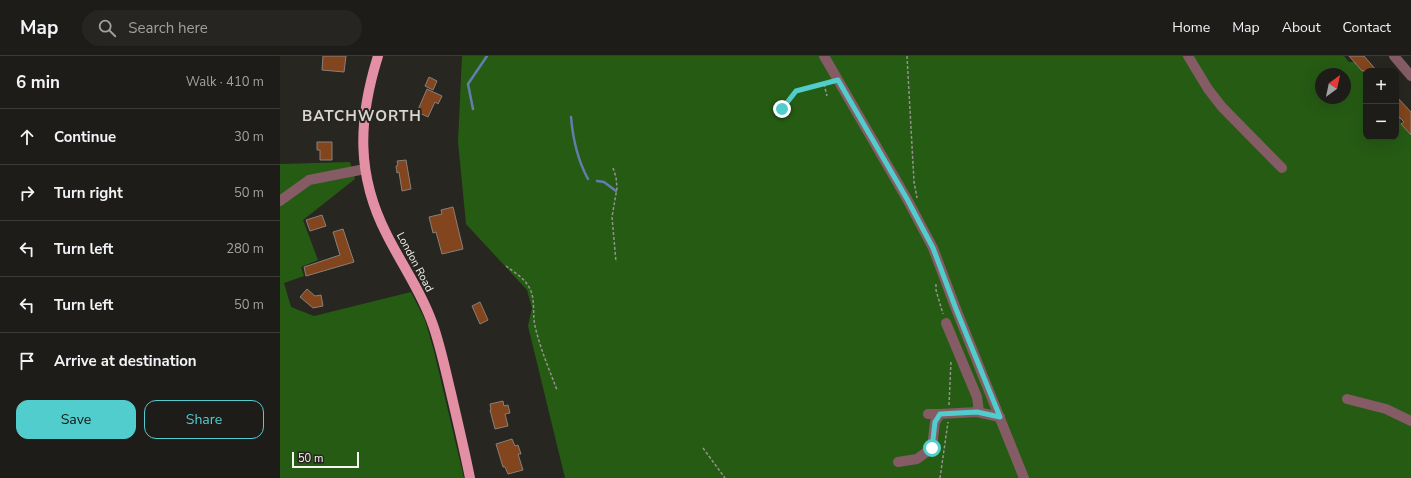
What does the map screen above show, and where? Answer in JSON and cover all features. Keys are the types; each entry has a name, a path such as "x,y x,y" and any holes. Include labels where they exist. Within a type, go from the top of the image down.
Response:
{"main road":[{"name":"London Road","path":"378,56 365,108 363,149 365,169 378,217 433,324 446,372 470,478"}],"street":[{"path":"824,56 907,199 933,248 1024,478"},
{"path":"1188,56 1208,89 1222,107 1282,168"},
{"path":"1394,56 1411,76"},
{"path":"280,201 309,180 365,169"},
{"path":"946,323 976,397 979,412"},
{"path":"1347,399 1386,409 1411,421"},
{"path":"928,414 979,412 1000,417"},
{"path":"898,462 917,459 932,448 935,422 940,414"}],"path":[{"path":"782,109 796,91 838,80"},
{"path":"824,84 827,96"},
{"path":"613,168 617,188 612,217 616,262"},
{"path":"506,266 520,276 530,287 534,302 534,317 537,334 558,390"},
{"path":"703,448 725,478"}],"green space":[{"path":"462,56 1344,56 1349,62 1354,62 1363,73 1363,140 1399,140 1399,117 1401,124 1411,135 1411,478 565,478 528,326 532,308 527,290 466,224 458,142"},
{"path":"350,162 355,179 303,220 318,260 301,267 304,276 284,283 291,307 314,316 411,292 425,320 434,351 464,478 280,478 280,164"}],"building":[{"path":"323,56 346,56 344,72 322,70"},
{"path":"1349,56 1364,56 1374,68 1363,68 1362,71"},
{"path":"429,77 437,81 433,90 425,86"},
{"path":"427,89 442,96 438,104 435,102 428,117 417,112"},
{"path":"1399,99 1411,112 1411,135 1401,124 1404,122 1399,117"},
{"path":"317,142 332,142 332,160 320,160 320,150 317,150"},
{"path":"406,160 411,189 402,191 399,172 397,173 396,166 398,165 397,161"},
{"path":"453,207 463,249 442,254 436,232 433,233 429,217 442,214 441,210"},
{"path":"322,215 326,226 310,231 306,220"},
{"path":"343,229 354,262 306,276 304,267 340,255 333,232"},
{"path":"307,289 315,296 321,295 323,306 313,308 300,297"},
{"path":"480,302 488,320 480,324 472,306"},
{"path":"503,401 504,406 508,405 510,413 505,414 508,426 495,429 490,404"},
{"path":"512,439 515,446 518,445 521,454 518,454 523,470 508,474 505,467 503,467 496,444"}],"waterway":[{"path":"473,109 468,84 487,56"},
{"path":"571,117 576,149 588,179"},
{"path":"597,181 604,182 616,191"}],"district":[{"name":"BATCHWORTH","path":"362,116"}],"route":[{"path":"782,109 796,91 838,80 907,199 933,248 1000,417 977,412 940,414 935,422 932,448"}]}
